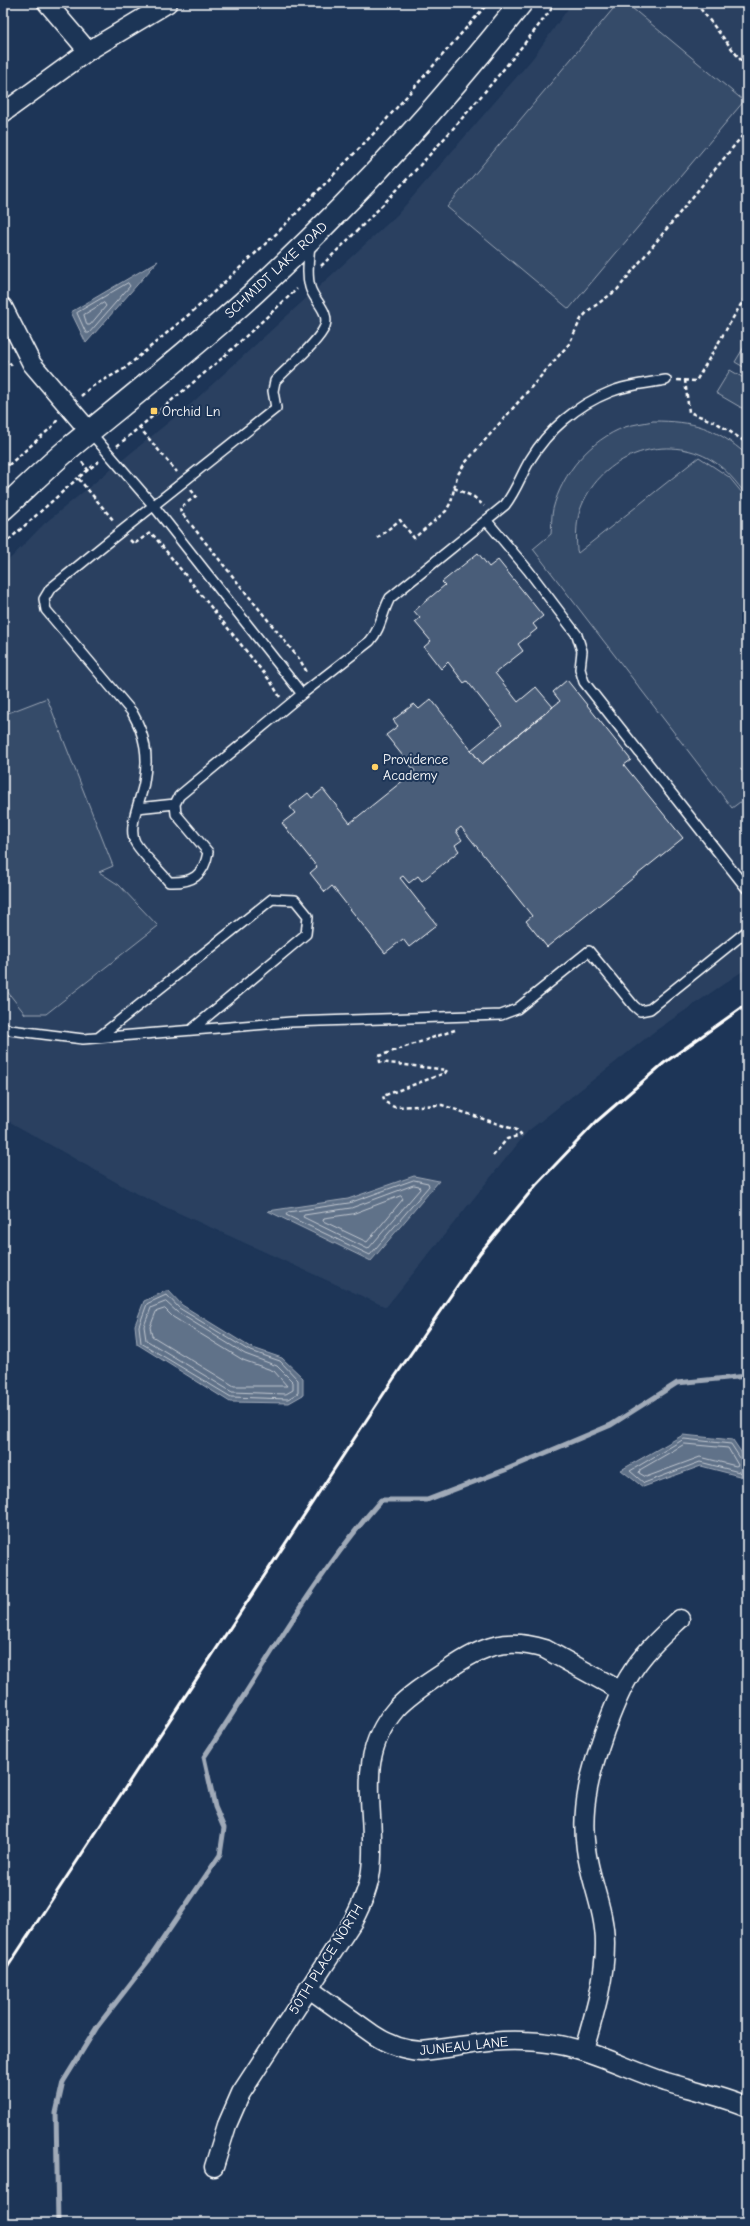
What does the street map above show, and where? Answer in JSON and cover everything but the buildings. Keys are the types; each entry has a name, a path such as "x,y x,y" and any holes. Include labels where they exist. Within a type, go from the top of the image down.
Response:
{"street":[{"path":"47,3 88,51"},
{"path":"3,113 88,51 168,3"},
{"name":"SCHMIDT LAKE ROAD","path":"3,509 72,446 174,364 254,292 342,208 430,113 521,3"},
{"path":"3,307 32,364 90,432"},
{"path":"584,2050 602,1980 605,1942 600,1904 586,1850 584,1813 586,1795 595,1760 621,1691 630,1675 653,1644 680,1619"},
{"name":"50TH PLACE NORTH","path":"214,2167 233,2108 241,2093 353,1921 366,1895 372,1869 369,1790 371,1760 380,1733 396,1709 406,1699 475,1652 510,1643 545,1649 621,1691"},
{"name":"JUNEAU LANE","path":"308,1988 385,2042 409,2050 421,2051 505,2040 545,2042 584,2050 653,2077 713,2094 747,2107"}],"lane":[{"path":"310,238 308,279 310,289 324,311 326,325 319,337 275,381 273,392 276,408 50,589 44,600 46,610 132,712 140,727 146,744 146,763 144,783 133,825 135,842 169,882 191,880 200,872 206,862 208,852 176,814 175,804 179,796 302,694 370,641 378,632 385,607 390,598 505,505 514,494 529,461 543,440 559,423 584,406 609,392 666,380"},
{"path":"90,432 153,505 302,694"},
{"path":"486,520 528,570 577,635 582,651 580,669 584,682 747,889"},
{"path":"137,808 175,804"},
{"path":"99,1038 272,899 295,900 308,916 306,934 191,1030"},
{"path":"3,1026 10,1030 83,1039 291,1022 501,1015 517,1009 589,951 634,1006 640,1011 650,1009 747,930"}],"path":[{"path":"3,470 52,428 58,419 90,386 124,369 199,306 277,233 378,129 488,3"},
{"path":"300,660 181,512 180,508 196,496 139,427 220,360 308,279 420,164 498,75 556,3"},
{"path":"696,3 747,68"},
{"path":"377,538 400,520 414,538 446,511 457,476 465,463 568,344 581,319 589,310 618,290 747,130"},
{"path":"666,380 696,381 747,294"},
{"path":"684,380 689,412 718,423 747,443"},
{"path":"3,545 88,470"},
{"path":"78,478 134,544 145,535 150,533 154,536 271,682 275,690"},
{"path":"454,488 474,497 494,514"},
{"path":"458,1016 458,1029 379,1056 380,1062 447,1070 445,1073 383,1096 385,1102 394,1107 442,1105 516,1130 521,1135 508,1139 492,1157"}],"shaded area":[{"name":"Providence Academy","path":"572,3 747,3 747,968 655,1031 528,1131 386,1307 137,1194 3,1118 3,566 44,524 191,404 397,215 533,58"},
{"path":"618,3 626,3 744,101 569,309 447,207"},
{"path":"747,342 747,369 735,362"},
{"path":"730,370 747,380 747,411 716,393"},
{"path":"653,421 692,424 714,432 725,438 747,455 747,496 730,475 720,466 708,458 690,451 671,448 653,449 635,454 618,462 591,488 582,505 579,516 577,550 578,553 699,457 729,477 747,499 747,773 740,769 747,774 747,805 740,802 732,808 533,549 551,534 552,512 557,496 563,483 579,459 600,440 612,433 628,426"},
{"path":"47,698 113,866 99,872 119,885 158,926 46,1014 25,1014 3,986 3,715"}],"water":[{"path":"158,261 86,343 71,312"},
{"path":"414,1176 439,1181 371,1261 268,1211 348,1199"},
{"path":"168,1290 182,1305 250,1347 282,1358 303,1378 303,1395 289,1403 230,1402 137,1344 135,1325 144,1301"},
{"path":"683,1435 733,1440 747,1461 747,1478 701,1466 643,1487 621,1470"}],"waterway":[{"path":"58,2223 56,2113 63,2082 97,2027 148,1961 220,1855 224,1828 215,1807 204,1757 310,1593 356,1530 381,1500 427,1500 505,1470 611,1425 677,1383 747,1376"}],"railway":[{"path":"3,1974 394,1378 480,1253 536,1185 597,1121 664,1063 747,1004"}],"place":[{"name":"Orchid Ln","path":"154,411"},
{"name":"Providence Academy","path":"375,767"}]}
